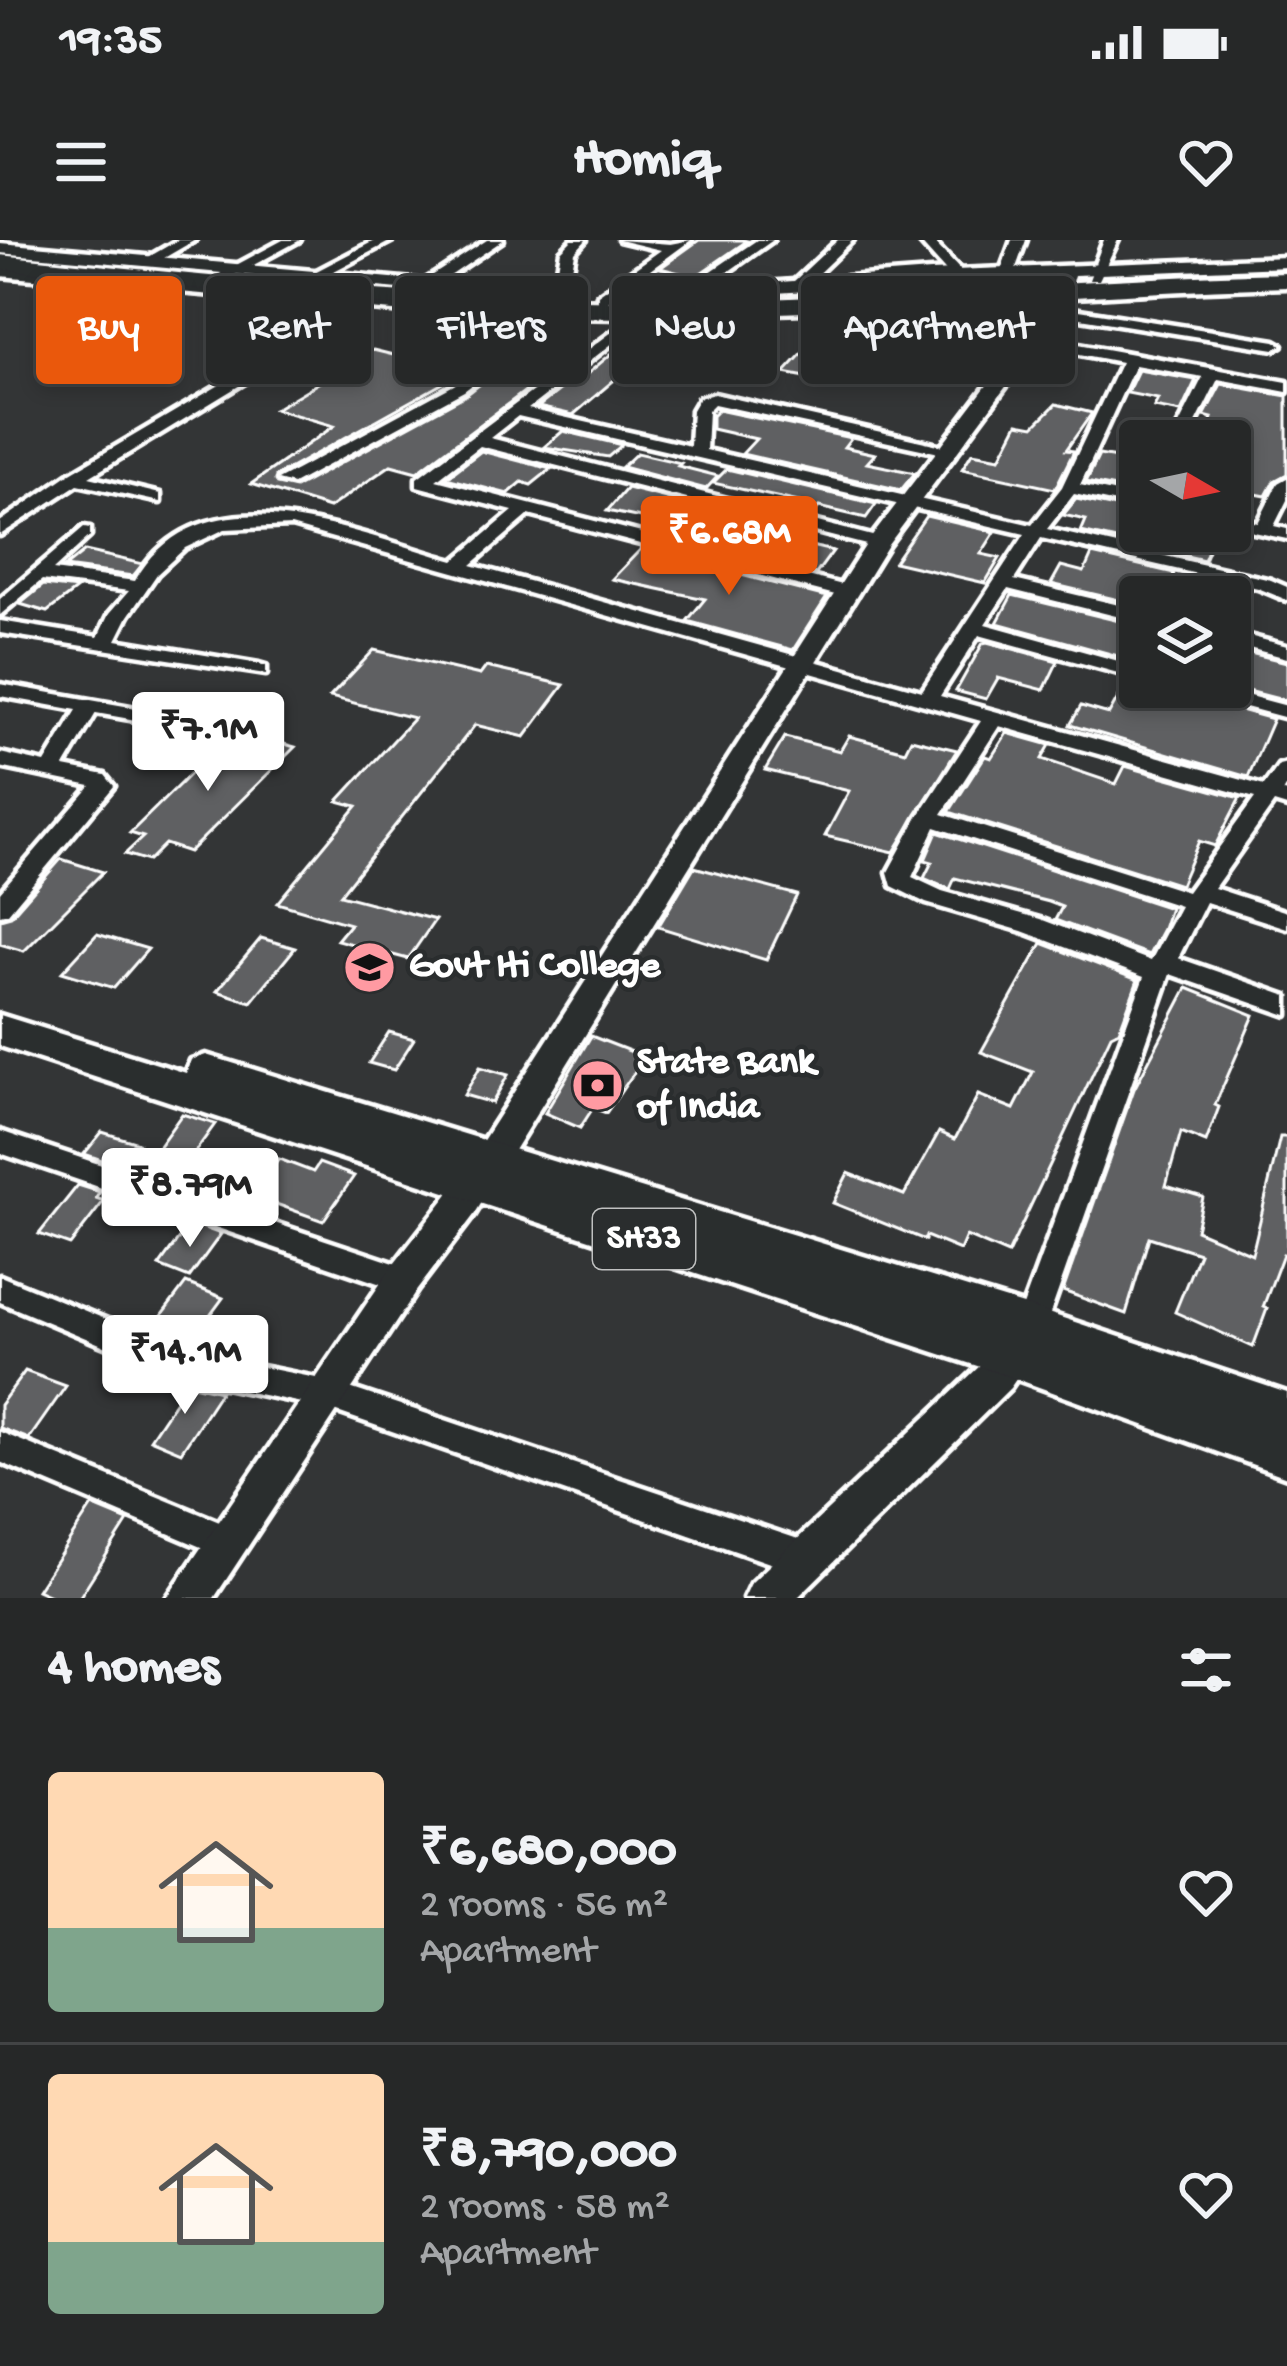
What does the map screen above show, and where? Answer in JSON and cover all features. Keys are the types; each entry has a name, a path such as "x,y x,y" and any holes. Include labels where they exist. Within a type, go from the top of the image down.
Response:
{"highway":[{"path":"0,259 208,276"},
{"path":"0,259 56,273 206,277"},
{"path":"1075,286 1287,280"},
{"path":"1075,286 1287,280"},
{"path":"588,300 612,298"},
{"path":"588,306 801,301"}],"main road":[{"name":"SH33","path":"0,1007 481,1173"},
{"name":"SH33","path":"0,1030 481,1173 1022,1342 1287,1417"},
{"name":"SH33","path":"1022,1342 1287,1453"}],"street":[{"path":"146,262 188,240"},
{"path":"222,276 293,240"},
{"path":"314,276 386,240"},
{"path":"441,276 496,240"},
{"path":"562,276 568,251 578,240"},
{"path":"626,240 678,244"},
{"path":"713,276 766,240"},
{"path":"797,286 846,240"},
{"path":"1007,273 1019,240"},
{"path":"1075,285 1112,240"},
{"path":"933,242 957,275"},
{"path":"603,298 678,244"},
{"path":"0,259 146,262 215,276"},
{"path":"1075,286 1287,262"},
{"path":"56,273 206,289"},
{"path":"950,276 1022,276"},
{"path":"777,289 801,286"},
{"path":"1075,286 1275,345"},
{"path":"612,336 422,482 847,592"},
{"path":"1075,349 1287,387"},
{"path":"929,697 1036,531 1070,488 1132,356"},
{"path":"1190,420 1214,371"},
{"path":"0,530 75,478 233,384"},
{"path":"287,480 397,425 464,384"},
{"path":"189,1598 481,1173 878,543 999,384"},
{"path":"698,452 700,410 705,401 714,399 947,452"},
{"path":"515,410 1264,584 1287,594"},
{"path":"477,440 878,543"},
{"path":"75,478 154,498"},
{"path":"1263,530 1287,482"},
{"path":"1070,488 1119,498"},
{"path":"458,568 525,509"},
{"path":"105,644 118,614 150,570 197,530 237,520 312,525 1278,798"},
{"path":"1251,527 1287,534"},
{"path":"0,609 84,532"},
{"path":"38,574 142,587"},
{"path":"1005,584 1119,611"},
{"path":"0,627 260,670"},
{"path":"977,628 1119,667"},
{"path":"1251,643 1287,652"},
{"path":"0,690 153,717"},
{"path":"1251,703 1287,712"},
{"path":"51,770 91,706"},
{"path":"994,717 929,817 900,872 900,881 1287,1006"},
{"path":"0,760 98,780 103,787 0,907"},
{"path":"0,1289 182,1364 326,1394 792,1585 1022,1342 1161,968 1196,897 1278,798 1287,770"},
{"path":"929,817 1287,920"},
{"path":"0,1142 404,1279"},
{"path":"0,1447 227,1542"}],"building":[{"path":"699,240 747,241 696,276 660,268"},
{"path":"371,351 395,355 395,384 441,384 276,476 277,484 295,488 480,384 535,384 417,472 391,465 329,508 251,484 334,426 275,409 317,384 371,384"},
{"path":"612,353 612,382 573,415 538,407 567,384 588,384 588,373"},
{"path":"801,355 801,376 784,373"},
{"path":"1138,370 1196,380 1181,412 1154,407 1158,399 1127,393"},
{"path":"1221,384 1287,396 1287,474 1274,481 1266,496 1251,493 1251,420 1204,416"},
{"path":"1056,404 1092,413 1066,450 1074,451 1055,489 962,469 972,453 1000,458 1018,423 1034,426"},
{"path":"718,410 851,438 844,447 875,454 867,463 915,473 901,490 742,454 756,439 712,429 712,416"},
{"path":"563,431 622,445 608,457 544,447"},
{"path":"481,451 551,469 531,485 522,482 508,494 446,478"},
{"path":"637,453 718,476 706,489 622,467"},
{"path":"1099,455 1119,458 1119,489 1086,482"},
{"path":"727,469 876,504 866,518 819,507 812,516 792,511 799,502 713,483"},
{"path":"627,488 690,504 681,513 712,521 693,542 652,531 660,522 607,511"},
{"path":"1076,499 1119,508 1119,541 1081,532 1086,520 1063,515"},
{"path":"926,516 995,532 981,554 1000,558 985,583 894,562"},
{"path":"779,527 800,533 793,542 833,551 816,574 736,553 755,531 773,535"},
{"path":"641,549 827,597 793,650 687,621 705,599 612,579"},
{"path":"85,551 143,564 133,576 65,567"},
{"path":"1169,552 1207,552 1204,560"},
{"path":"1092,554 1174,573 1119,576 1119,600 1051,584 1061,566 1084,572"},
{"path":"44,585 77,589 47,612 20,604"},
{"path":"1012,595 1119,621 1119,656 997,623"},
{"path":"983,643 1058,661 1044,690 998,678 986,699 956,691"},
{"path":"374,650 480,675 486,667 564,685 525,737 475,725 340,895 435,920 408,959 337,940 350,924 277,903 357,806 338,801 414,718 330,697"},
{"path":"1251,653 1287,662 1287,701 1251,692"},
{"path":"1119,696 1119,708 1233,708 1273,719 1248,777 1070,725 1081,706 1109,714"},
{"path":"235,730 295,747 189,852 165,844 148,861 125,854 143,837 130,833"},
{"path":"1007,733 1050,745 1042,759 1116,784 1125,766 1240,798 1215,846 1199,841 1180,885 949,812 985,756 991,758"},
{"path":"849,736 905,751 911,739 957,750 894,852 825,836 849,791 765,770 785,737 840,751"},
{"path":"937,832 1170,908 1163,929 1149,955 1055,920 1062,907 1049,902 955,878 950,889 944,887 924,878 932,862 925,860"},
{"path":"61,859 103,872 24,951 0,944 0,919 11,916"},
{"path":"694,867 797,895 766,960 658,927"},
{"path":"97,934 148,949 114,988 62,972"},
{"path":"261,938 295,948 251,1002 217,991"},
{"path":"1042,943 1138,980 1119,1031 1111,1035 1008,1254 966,1236 960,1250 926,1236 925,1240 833,1203 848,1173 904,1195 939,1132 955,1139 978,1095 1014,1109 1033,1072 981,1052"},
{"path":"1187,988 1254,1015 1215,1105 1219,1107 1206,1142 1181,1132 1166,1186 1203,1197 1196,1230 1252,1254 1280,1137 1287,1137 1287,1255 1283,1254 1263,1307 1267,1309 1253,1347 1175,1312 1199,1253 1149,1237 1126,1314 1063,1291 1134,1089"},
{"path":"389,1032 414,1039 394,1070 369,1063"},
{"path":"591,1036 645,1057 606,1113 593,1108 580,1128 545,1113"},
{"path":"480,1067 508,1075 492,1103 464,1095"},
{"path":"182,1114 215,1124 182,1170 149,1160"},
{"path":"102,1132 138,1143 120,1166 84,1154"},
{"path":"279,1159 313,1172 319,1163 354,1176 323,1221 251,1195"},
{"path":"78,1185 100,1192 96,1198 104,1201 70,1245 39,1234"},
{"path":"190,1223 221,1234 189,1278 159,1266"},
{"path":"186,1283 223,1298 187,1347 149,1332"},
{"path":"25,1371 66,1386 29,1439 0,1428 0,1405"},
{"path":"187,1384 221,1391 181,1452 150,1439"},
{"path":"92,1506 128,1521 79,1598 55,1598 37,1590"}],"place":[{"name":"Govt Iti College","path":"370,968"},
{"name":"State Bank of India","path":"598,1086"}]}
